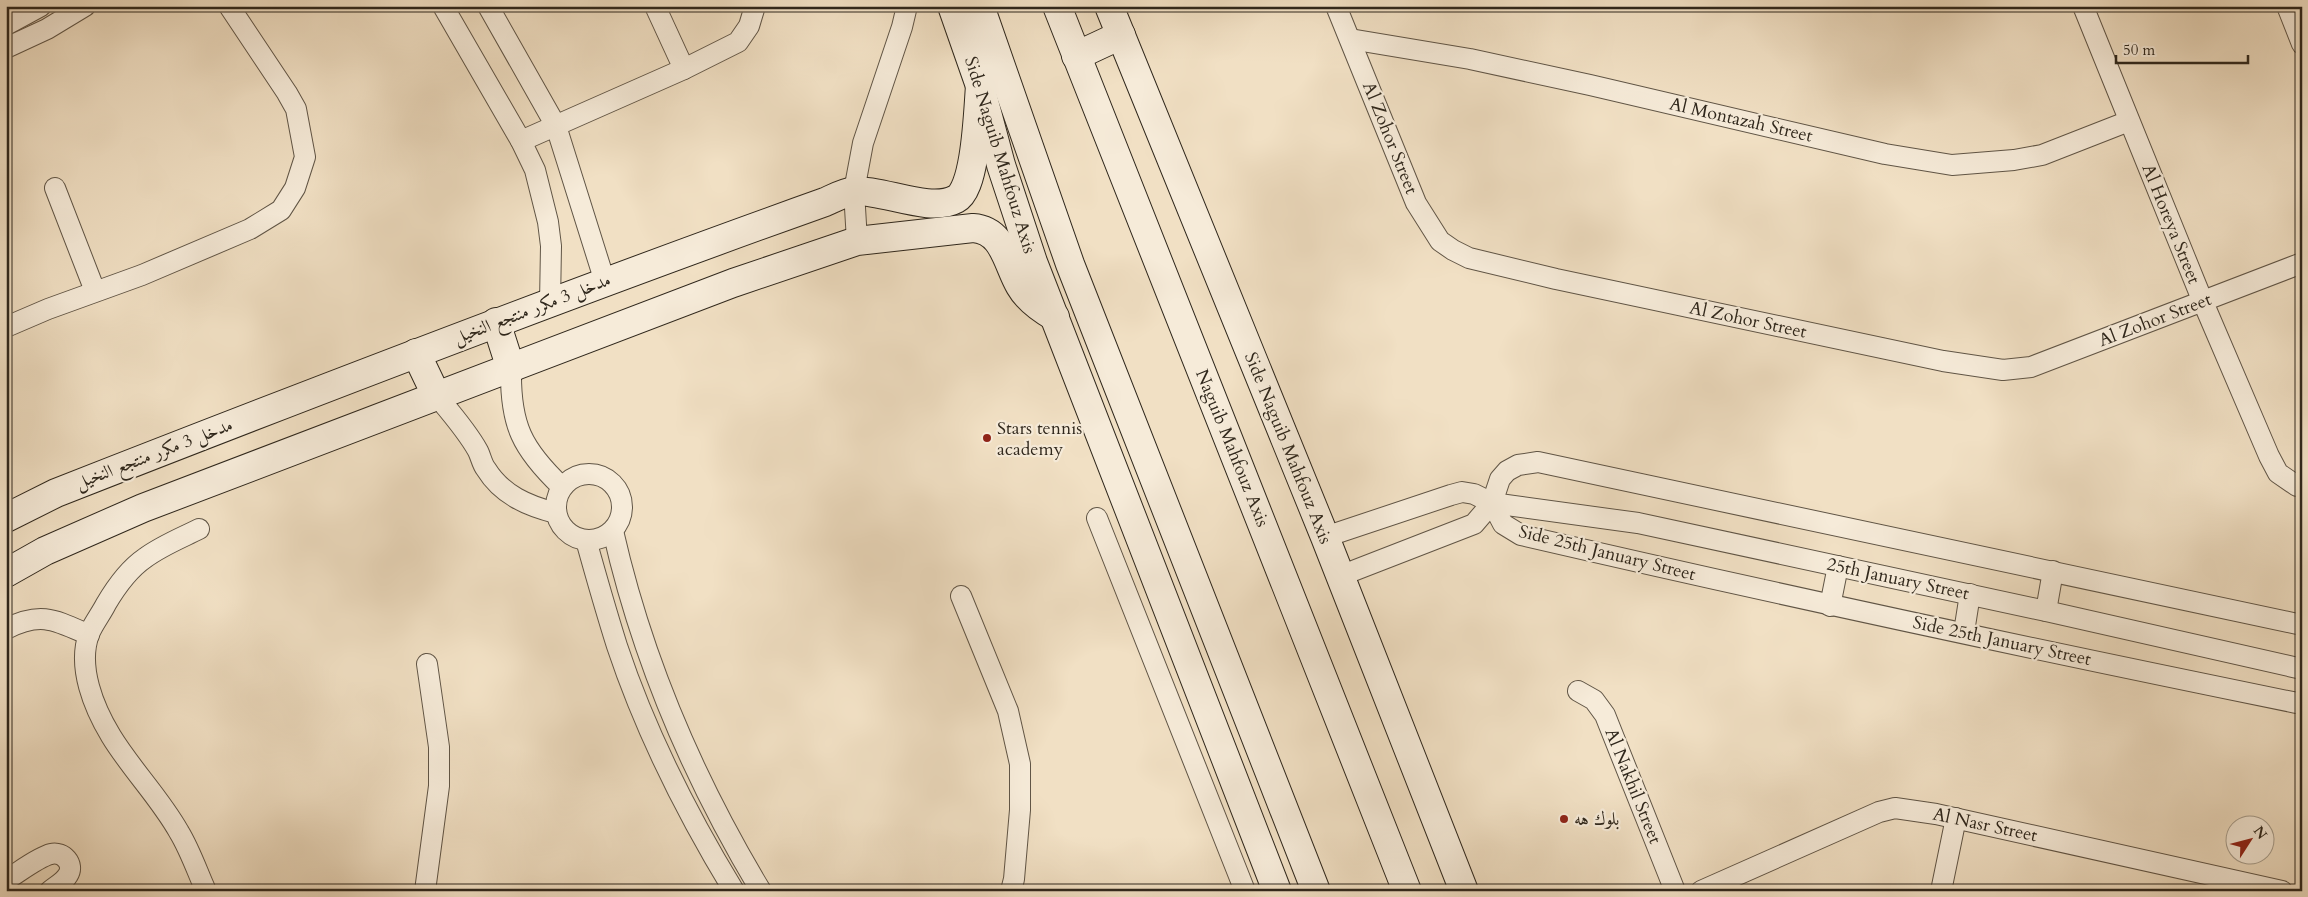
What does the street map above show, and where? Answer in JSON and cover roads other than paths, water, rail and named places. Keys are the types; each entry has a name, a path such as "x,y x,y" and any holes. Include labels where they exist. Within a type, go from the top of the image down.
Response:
{"street":[{"path":"6,25 41,6"},
{"path":"6,48 47,28 85,6"},
{"path":"6,327 95,291 142,275 250,230 281,210 295,188 305,157 296,109 229,6"},
{"path":"443,6 521,141 534,170 548,222 551,246 550,303"},
{"path":"488,6 556,126 605,282"},
{"path":"655,6 684,69"},
{"path":"521,141 684,69 738,42 749,26 755,6"},
{"path":"857,242 854,191 863,143 902,27 907,6"},
{"name":"Side Naguib Mahfouz Axis","path":"952,6 980,86 1016,214 1156,584 1277,891"},
{"path":"980,6 1070,264 1316,891"},
{"name":"Naguib Mahfouz Axis","path":"1056,6 1407,891"},
{"name":"Side Naguib Mahfouz Axis","path":"1109,6 1325,537 1464,891"},
{"name":"Al Zohor Street","path":"1336,6 1416,202 1427,224 1440,241 1469,258 1556,279 1934,359 2002,370 2031,367 2302,264"},
{"name":"Al Horeya Street","path":"2083,6 2203,302 2269,456 2278,473 2297,486"},
{"path":"2287,6 2302,44"},
{"path":"1076,56 1121,36"},
{"name":"Al Montazah Street","path":"1350,39 1470,59 1885,154 1952,165 2004,161 2042,155 2129,122"},
{"name":"مدخل 3 مكرر منتجع النخيل","path":"6,518 56,492 496,322 854,191 941,203 954,200 962,195 972,172 980,86"},
{"path":"55,188 95,291"},
{"path":"6,572 45,551 142,508 733,283 857,242 973,228 988,231 998,239 1026,294 1044,311 1055,318"},
{"path":"496,322 511,369 512,396 520,437 543,469 562,487"},
{"path":"416,353 436,395 478,451 485,468 495,482 519,501 556,513"},
{"path":"1340,576 1474,524 1492,503 1500,478 1507,471 1528,462 1538,462 2302,625"},
{"path":"582,474 595,474 606,478 615,486 621,497 620,521 613,531 605,536 586,540 575,538 566,532 556,513 558,495 562,487 571,479 582,474"},
{"name":"25th January Street","path":"1325,537 1462,492 1474,494 1492,503 1638,523 1970,594 2302,669"},
{"name":"Side 25th January Street","path":"1492,503 1503,524 1521,535 1830,606 1964,632 2302,704"},
{"path":"1097,518 1245,891"},
{"path":"199,529 159,548 144,558 112,595 89,635 86,661 89,686 111,737 156,796 180,833 206,891"},
{"path":"613,531 638,626 665,704 689,759 761,891"},
{"path":"586,540 618,647 650,733 690,816 734,891"},
{"path":"1830,606 1838,566"},
{"path":"2046,611 2053,571"},
{"path":"1156,584 1191,572"},
{"path":"1964,632 1970,594"},
{"path":"961,596 1008,711 1020,764 1020,810 1014,879 1010,891"},
{"path":"6,629 21,621 41,617 63,623 89,635"},
{"path":"425,891 439,786 439,747 427,664"},
{"name":"Al Nakhil Street","path":"1578,691 1594,700 1605,715 1675,891"},
{"name":"Al Nasr Street","path":"1701,891 1879,812 1895,808 1956,818 2282,891"},
{"path":"1941,891 1956,818"},
{"path":"6,880 48,854 57,853 65,857 70,865 69,874 64,881 50,891"}],"place":[{"name":"Stars tennis academy","path":"987,438"},
{"name":"بلوك هه","path":"1564,819"}]}
